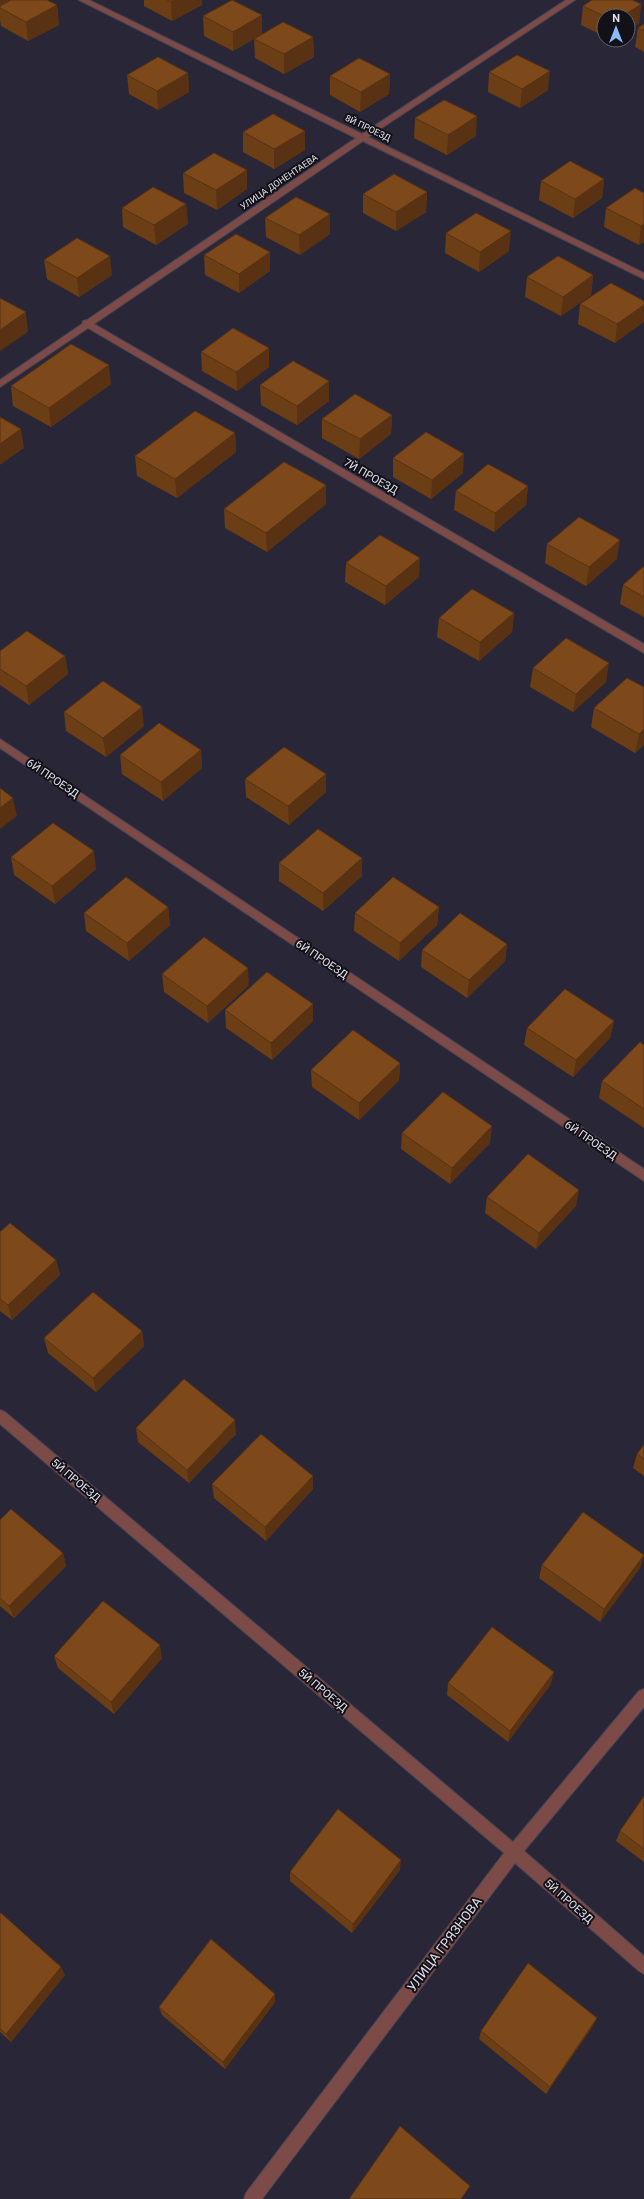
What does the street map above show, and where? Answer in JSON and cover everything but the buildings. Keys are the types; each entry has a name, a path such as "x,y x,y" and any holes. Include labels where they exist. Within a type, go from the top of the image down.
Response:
{"street":[{"name":"8Й ПРОЕЗД","path":"83,0 644,276"},
{"name":"УЛИЦА ДОНЕНТАЕВА","path":"0,384 86,323 363,137 571,0"},
{"name":"7Й ПРОЕЗД","path":"86,323 644,649"},
{"name":"6Й ПРОЕЗД","path":"0,743 644,1176"},
{"name":"5Й ПРОЕЗД","path":"0,1416 514,1852 644,1966"},
{"name":"УЛИЦА ГРЯЗНОВА","path":"252,2199 514,1852 644,1696"}]}
